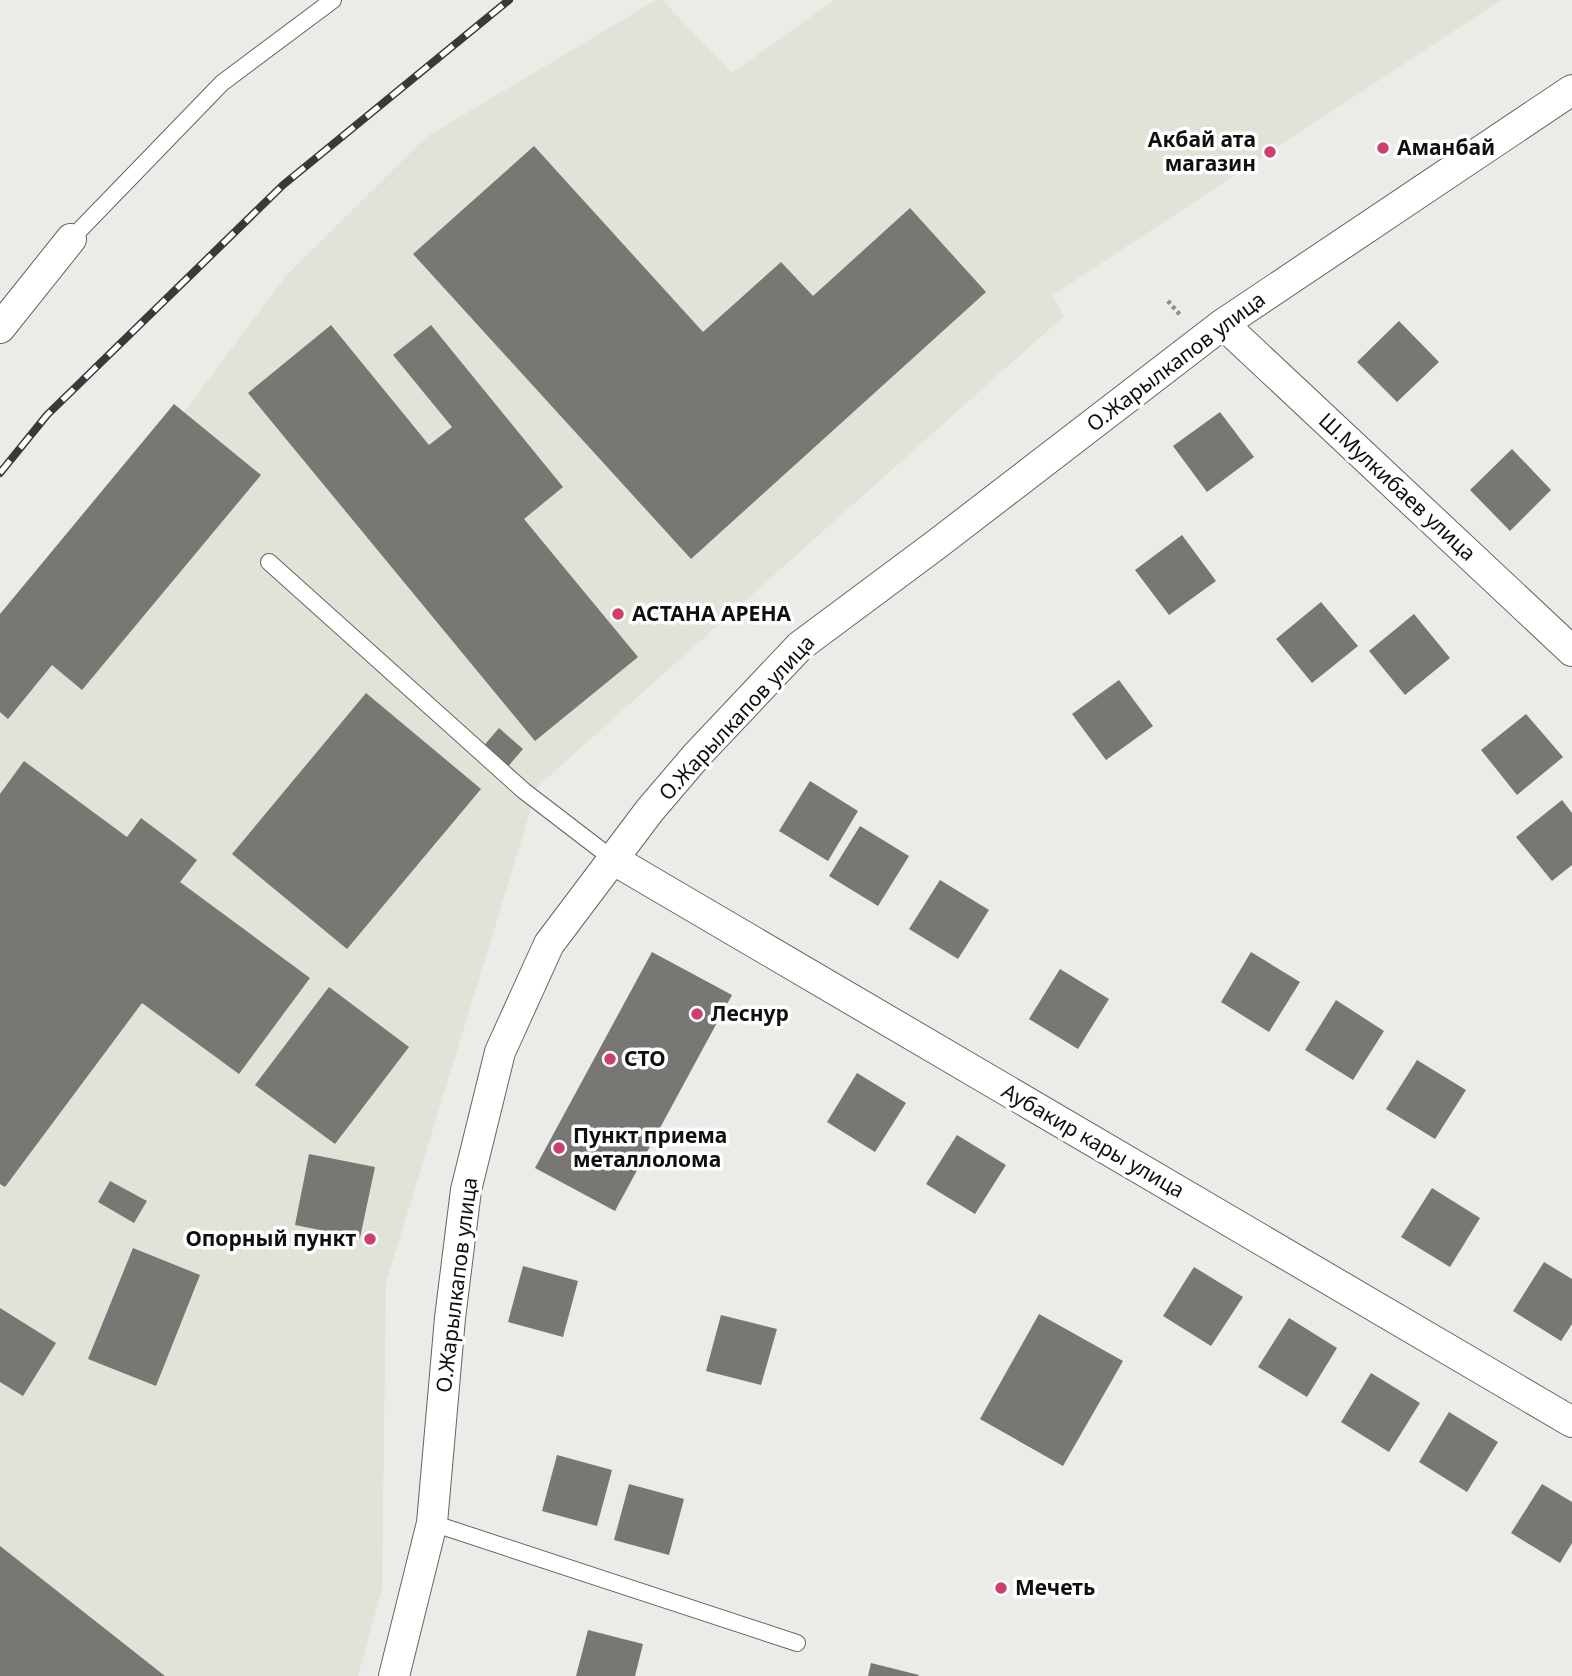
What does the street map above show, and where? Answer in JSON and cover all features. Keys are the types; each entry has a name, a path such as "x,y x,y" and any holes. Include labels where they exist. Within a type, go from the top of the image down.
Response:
{"street":[{"name":"О.Жарылкапов улица","path":"394,1676 432,1523 450,1318 466,1190 500,1052 549,944 650,810 697,755 800,646 1223,324 1572,90"},
{"path":"0,328 71,239"},
{"name":"Ш.Мулкибаев улица","path":"1223,324 1572,651"},
{"name":"Аубакир кары улица","path":"614,860 1572,1422"}],"lane":[{"path":"71,239 222,83 333,0"},
{"path":"269,562 524,792 614,860"},
{"path":"432,1523 797,1643"}],"shaded area":[{"path":"656,0 662,0 732,73 834,0 1501,0 1053,295 1064,316 538,786 386,1283 382,1589 358,1676 0,1676 0,629 188,407 285,277 426,137"}],"building":[{"path":"534,146 703,332 781,262 813,296 910,208 986,292 691,559 413,254"},
{"path":"1399,321 1439,362 1397,402 1357,362"},
{"path":"331,325 429,445 452,427 393,355 431,325 563,487 524,519 638,657 535,741 248,393"},
{"path":"174,404 261,475 82,690 52,665 8,719 0,712 0,614"},
{"path":"1220,412 1254,457 1207,492 1173,446"},
{"path":"1512,449 1551,490 1510,531 1470,490"},
{"path":"1182,535 1216,581 1169,615 1135,570"},
{"path":"1321,602 1358,646 1312,683 1276,639"},
{"path":"1414,614 1450,658 1405,695 1369,651"},
{"path":"1119,680 1153,726 1106,760 1072,714"},
{"path":"366,693 481,789 347,949 232,854"},
{"path":"1526,714 1563,757 1517,795 1481,750"},
{"path":"499,728 523,749 505,770 481,749"},
{"path":"24,761 127,837 141,818 197,860 180,882 310,978 239,1074 142,1003 5,1187 0,1184 0,794"},
{"path":"810,781 858,811 828,861 779,831"},
{"path":"1562,800 1572,813 1572,865 1552,881 1516,837"},
{"path":"860,826 909,856 878,906 829,876"},
{"path":"940,880 989,910 958,959 909,929"},
{"path":"652,952 732,995 615,1211 535,1168"},
{"path":"1251,952 1300,982 1269,1032 1221,1002"},
{"path":"1060,969 1109,999 1078,1049 1029,1019"},
{"path":"329,987 409,1047 335,1144 255,1085"},
{"path":"1336,1000 1384,1031 1353,1080 1305,1050"},
{"path":"1417,1060 1466,1090 1435,1139 1386,1109"},
{"path":"857,1073 906,1103 875,1152 827,1122"},
{"path":"957,1135 1006,1165 975,1214 926,1184"},
{"path":"309,1154 375,1167 360,1238 295,1225"},
{"path":"110,1181 147,1201 134,1223 98,1202"},
{"path":"1432,1188 1480,1218 1450,1267 1401,1237"},
{"path":"133,1248 200,1275 156,1386 88,1359"},
{"path":"1544,1262 1572,1279 1572,1324 1561,1341 1513,1311"},
{"path":"523,1266 578,1281 563,1337 508,1322"},
{"path":"1194,1267 1243,1297 1211,1346 1163,1316"},
{"path":"0,1308 56,1343 23,1396 0,1382"},
{"path":"1039,1314 1123,1361 1063,1466 980,1419"},
{"path":"721,1315 777,1329 761,1385 706,1371"},
{"path":"1289,1318 1337,1348 1307,1397 1258,1367"},
{"path":"1371,1373 1420,1403 1389,1452 1341,1422"},
{"path":"1449,1412 1498,1442 1467,1492 1419,1462"},
{"path":"557,1455 612,1470 597,1526 542,1511"},
{"path":"629,1484 684,1499 669,1555 614,1540"},
{"path":"1542,1484 1572,1502 1572,1543 1560,1563 1511,1533"},
{"path":"0,1546 165,1676 0,1676"},
{"path":"588,1630 643,1644 635,1676 576,1676"},
{"path":"871,1663 919,1675 868,1676"}],"railway":[{"path":"0,473 47,415 283,185 509,0"}],"place":[{"name":"Аманбай","path":"1383,148"},
{"name":"Акбай ата магазин","path":"1270,152"},
{"name":"АСТАНА АРЕНА","path":"618,614"},
{"name":"Леснур","path":"697,1014"},
{"name":"СТО","path":"610,1059"},
{"name":"Пункт приема металлолома","path":"559,1148"},
{"name":"Опорный пункт","path":"370,1239"},
{"name":"Мечеть","path":"1001,1588"}]}
